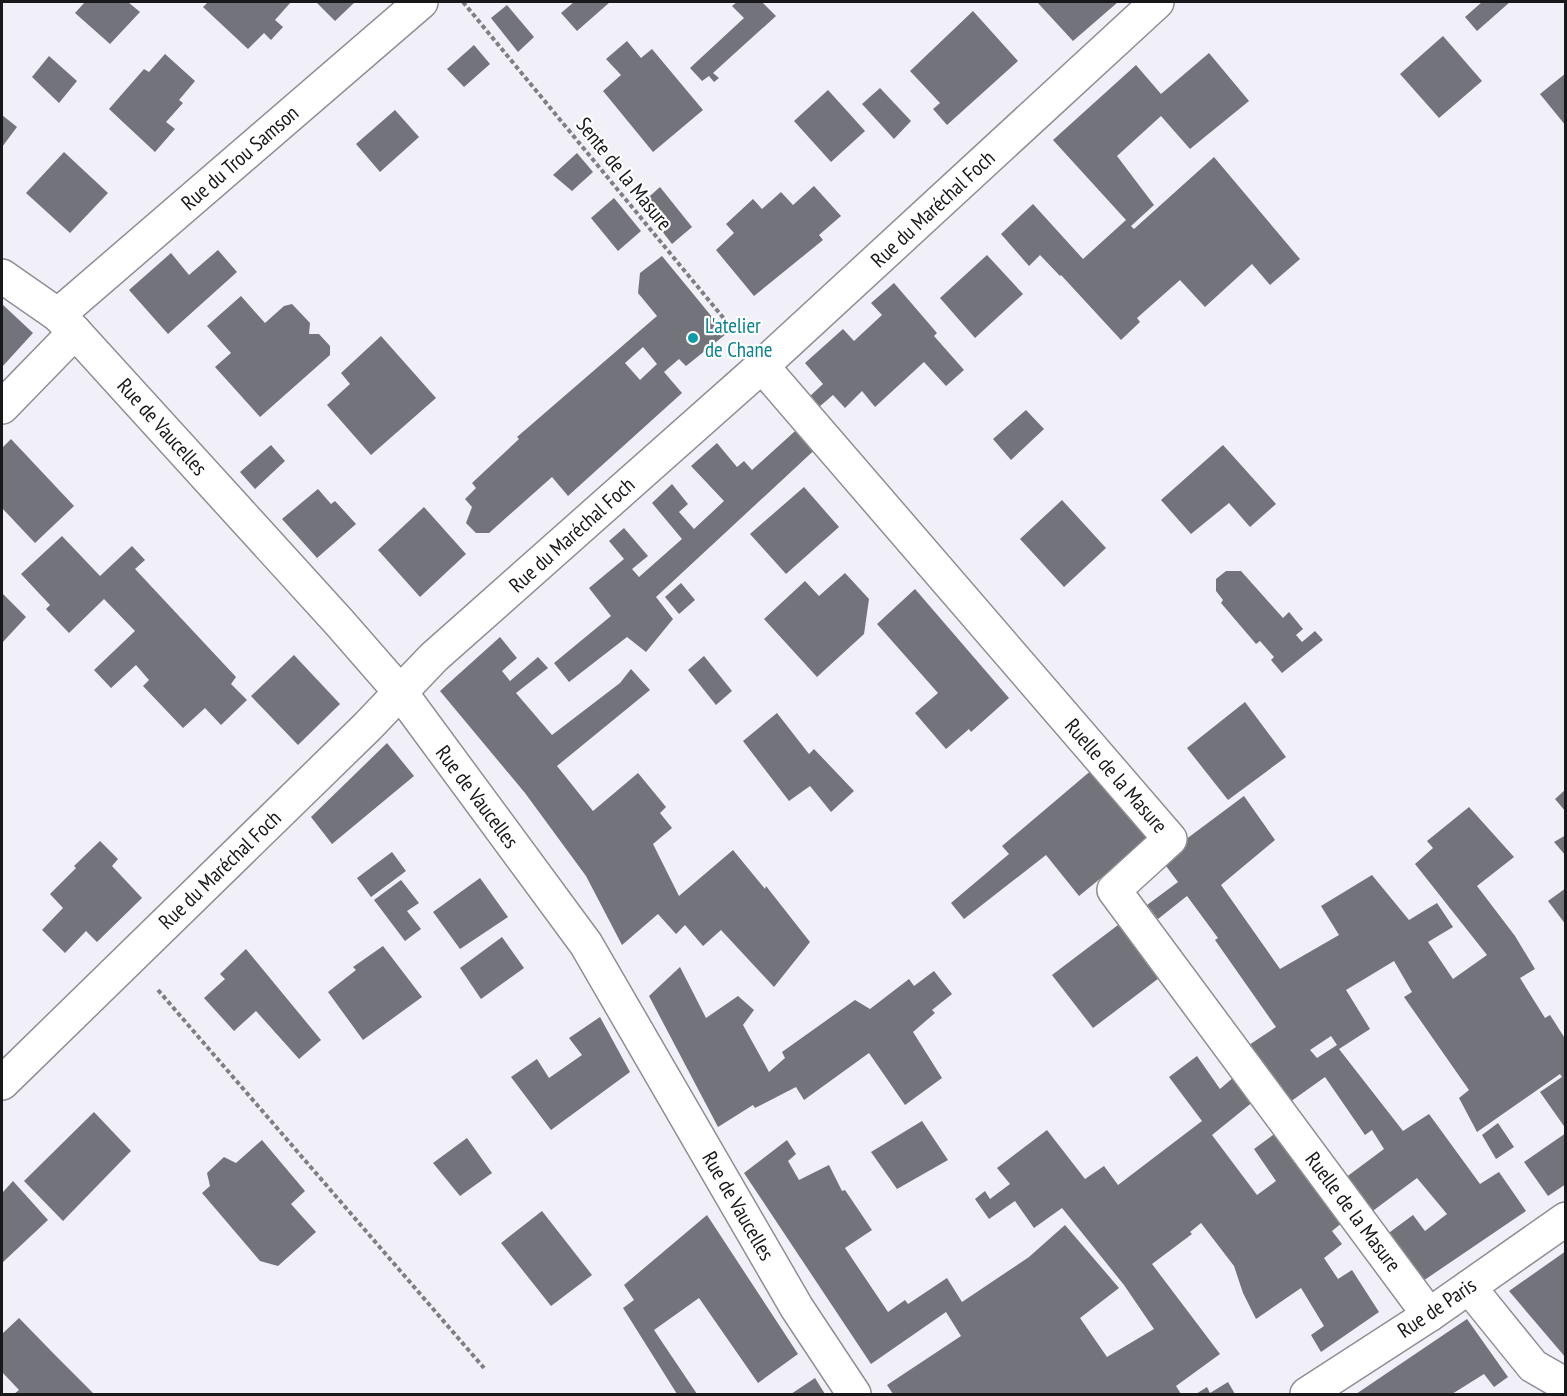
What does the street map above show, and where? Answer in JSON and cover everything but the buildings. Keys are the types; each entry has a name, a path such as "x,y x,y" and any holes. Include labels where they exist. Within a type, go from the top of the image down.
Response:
{"street":[{"name":"Rue du Trou Samson","path":"2,407 67,324 421,2"},
{"name":"Rue du Maréchal Foch","path":"2,1083 401,693 445,647 762,366 1157,2"},
{"name":"Rue de Vaucelles","path":"2,276 67,324 401,693 586,944 797,1308 854,1395"},
{"name":"Ruelle de la Masure","path":"762,366 1170,838 1114,891 1429,1315"},
{"name":"Rue de Paris","path":"1307,1395 1429,1315 1566,1219"},
{"path":"1469,1287 1533,1366 1566,1385"}],"path":[{"name":"Sente de la Masure","path":"463,2 762,366"},
{"path":"130,958 484,1368"}],"place":[{"name":"L'atelier de Chane","path":"693,338"}]}
